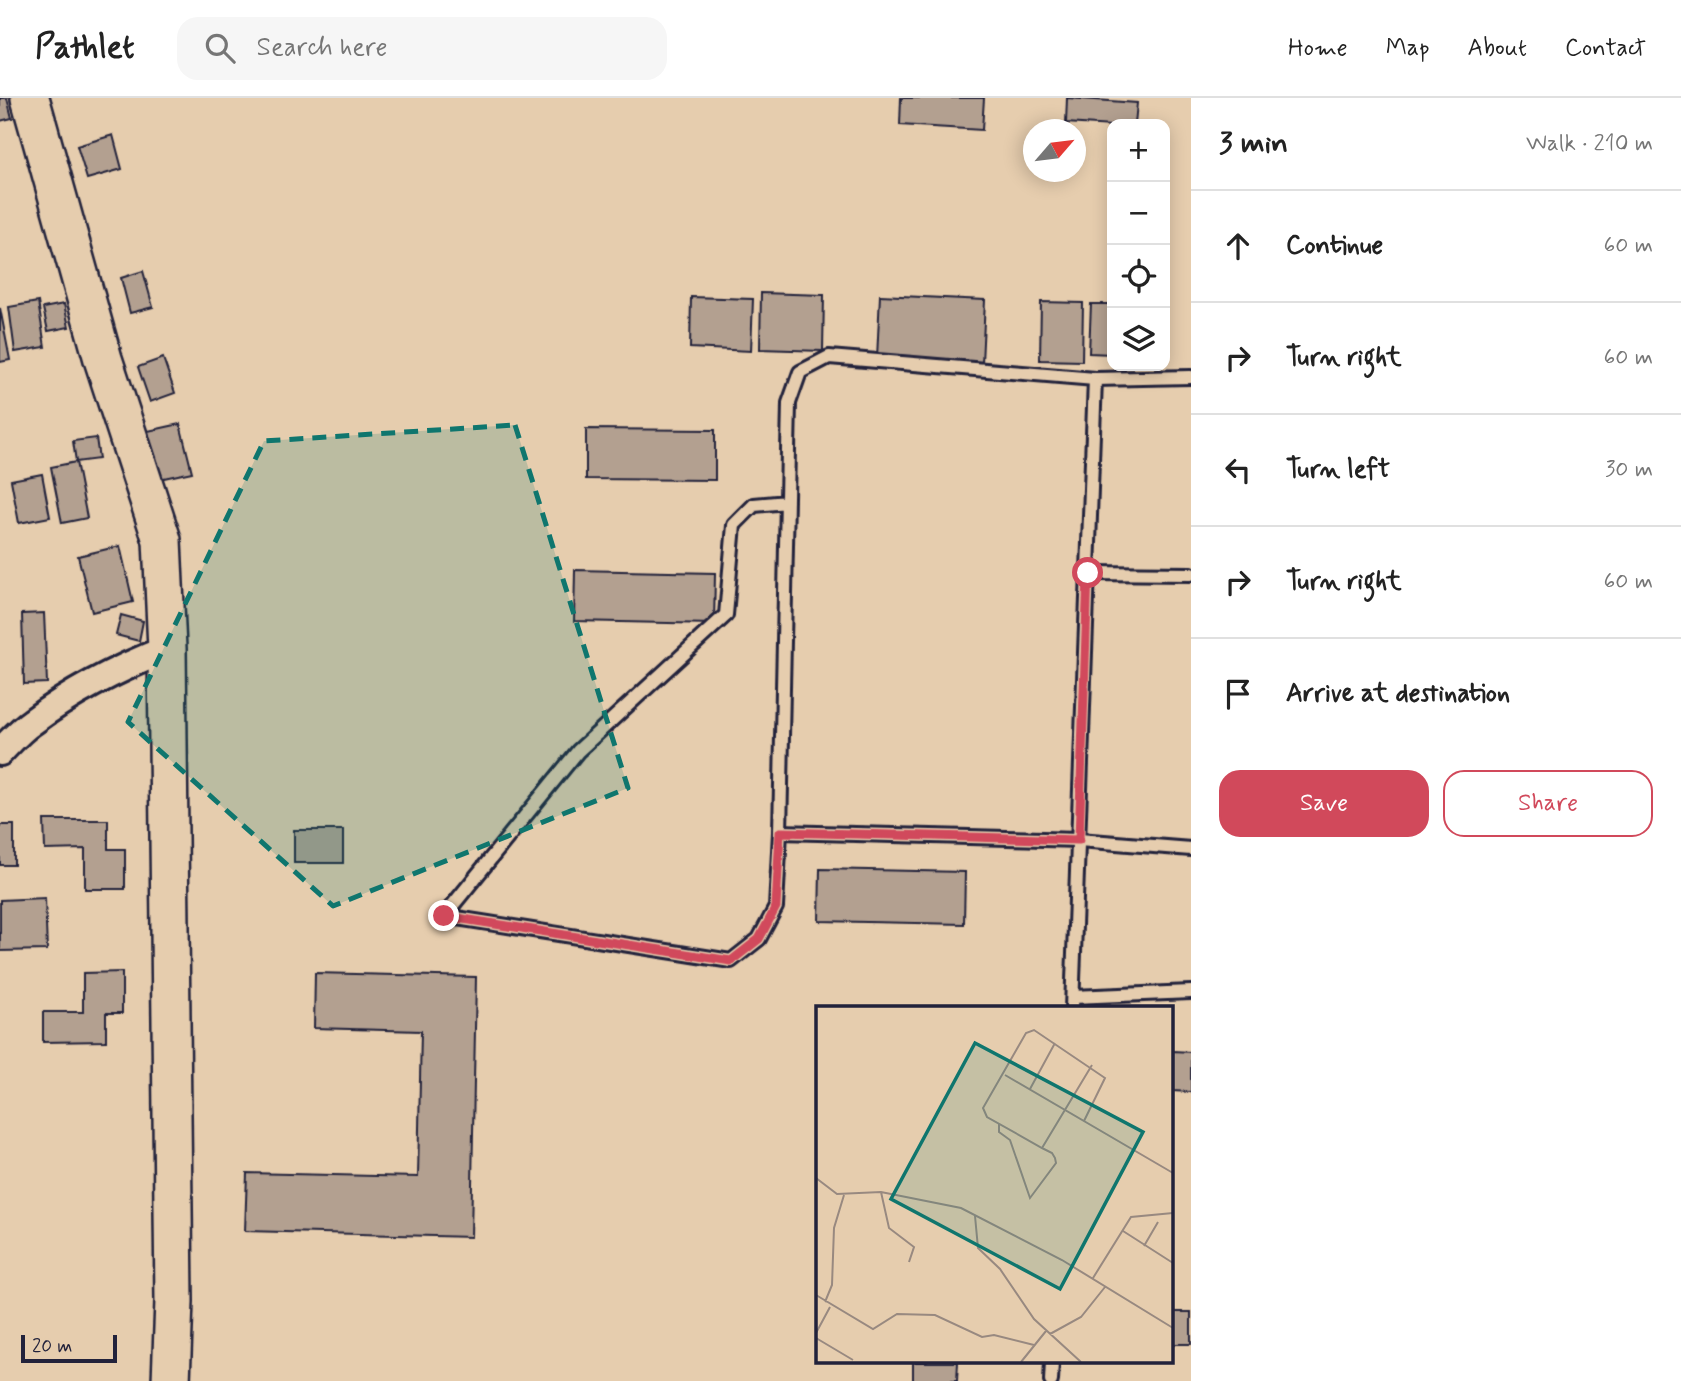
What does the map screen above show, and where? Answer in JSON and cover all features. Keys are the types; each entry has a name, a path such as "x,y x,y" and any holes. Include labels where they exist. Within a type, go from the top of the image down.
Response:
{"street":[{"path":"30,98 103,359 162,540 167,649 174,1301 171,1381"},
{"path":"0,752 30,723 75,692 124,666 167,649"}],"lane":[{"path":"787,502 754,505 734,524 726,615 578,751 444,916 731,961 759,939 776,907 780,832 787,502 789,403 800,372 829,357 1095,379 1191,377"},
{"path":"1095,379 1073,1002 1191,992"},
{"path":"1088,573 1191,575"},
{"path":"780,832 1079,840 1191,849"}],"highlighted area":[{"path":"515,425 628,788 333,906 128,722 264,441"}],"building":[{"path":"0,98 7,98 12,118 0,121"},
{"path":"901,98 984,98 982,130 900,125"},
{"path":"1067,98 1137,103 1135,119 1107,119 1107,126 1086,124 1086,119 1066,119"},
{"path":"113,135 122,169 87,179 77,146"},
{"path":"143,271 153,307 130,313 121,278"},
{"path":"761,293 824,295 823,351 760,349"},
{"path":"880,295 985,300 982,363 877,358"},
{"path":"691,297 753,299 751,351 690,348"},
{"path":"38,302 45,347 15,352 9,307"},
{"path":"1041,302 1083,303 1082,361 1040,360"},
{"path":"64,304 69,327 48,331 43,308"},
{"path":"1091,304 1107,304 1107,354 1089,353"},
{"path":"0,308 10,360 0,362"},
{"path":"163,358 175,393 150,402 138,367"},
{"path":"180,424 192,472 159,479 148,431"},
{"path":"586,429 715,430 715,480 586,479"},
{"path":"96,438 99,459 76,462 73,441"},
{"path":"76,462 87,518 62,523 51,467"},
{"path":"42,474 50,517 19,523 11,480"},
{"path":"120,546 133,602 92,612 78,556"},
{"path":"575,570 715,573 714,624 574,621"},
{"path":"44,613 47,683 24,684 22,614"},
{"path":"121,615 143,621 139,641 116,635"},
{"path":"44,820 108,820 108,849 125,849 125,889 85,889 85,849 45,850"},
{"path":"0,825 14,825 14,865 0,865"},
{"path":"294,830 343,830 343,863 294,863"},
{"path":"820,869 965,872 964,924 819,921"},
{"path":"45,898 47,950 0,951 0,900"},
{"path":"122,972 122,1013 106,1013 106,1041 43,1042 43,1012 83,1012 83,973"},
{"path":"315,973 476,977 471,1237 245,1231 247,1173 418,1177 421,1031 314,1028"},
{"path":"1174,1051 1191,1052 1191,1092 1174,1091"},
{"path":"1174,1312 1191,1312 1191,1344 1174,1344"},
{"path":"913,1364 958,1364 957,1381 913,1381"}],"route":[{"path":"444,916 731,961 759,939 776,907 780,832 1079,840 1088,573"}]}
